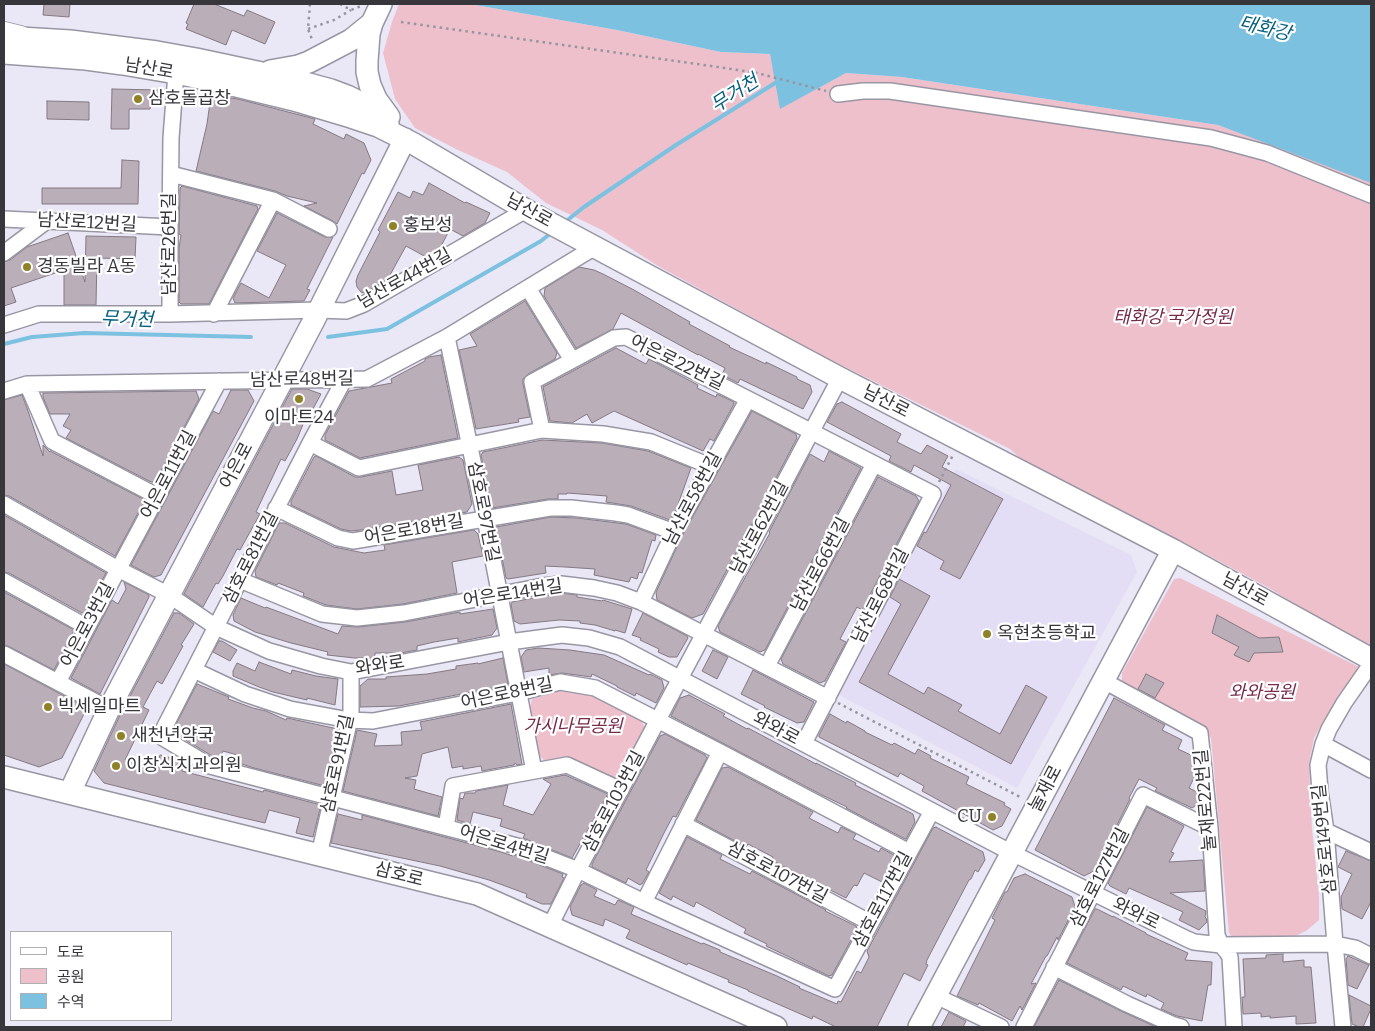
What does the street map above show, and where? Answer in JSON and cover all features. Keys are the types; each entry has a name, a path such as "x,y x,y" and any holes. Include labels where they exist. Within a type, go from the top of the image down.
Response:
{"main road":[{"path":"254,71 290,68 309,62 351,40 373,10"},
{"path":"326,108 338,110 352,108 361,103 365,95 368,85 368,41 373,10"},
{"name":"남산로","path":"8,41 70,41 157,52 254,71 331,90 374,111 405,139"},
{"name":"남산로","path":"8,41 86,59 176,73 258,91 326,108 378,126 405,139 529,212 840,378 1173,550 1371,660"},
{"path":"4,66 176,73"},
{"path":"368,72 370,85 376,98 405,139"},
{"name":"어은로","path":"70,792 109,709 316,316 405,139"},
{"name":"눌재로","path":"919,1027 1173,550"},
{"name":"삼호로","path":"4,776 477,894 776,1027"}],"street":[{"name":"남산로26번길","path":"170,314 171,138 176,73"},
{"path":"838,94 863,91 890,91 1211,138 1268,153 1371,196"},
{"name":"남산로26번길","path":"171,174 273,200 329,229"},
{"path":"214,314 273,200"},
{"name":"남산로44번길","path":"4,325 39,314 316,316 346,311 364,304 529,212"},
{"name":"남산로12번길","path":"4,219 170,227"},
{"path":"4,253 48,220"},
{"name":"남산로48번길","path":"4,391 27,384 219,381 284,376 344,380 367,379 447,337 595,247"},
{"path":"528,288 572,360"},
{"name":"삼호로97번길","path":"447,337 485,518 534,771"},
{"name":"어은로22번길","path":"542,430 532,382 614,338 626,337 933,494"},
{"name":"남산로62번길","path":"680,679 840,378"},
{"name":"삼호로81번길","path":"160,736 276,508 344,380"},
{"name":"어은로11번길","path":"118,569 219,381"},
{"path":"27,384 52,441 157,496"},
{"name":"남산로58번길","path":"641,602 674,532 748,399"},
{"path":"310,444 359,468 542,430 603,434 651,442 710,466"},
{"name":"남산로66번길","path":"767,666 874,464"},
{"name":"남산로68번길","path":"804,743 933,494"},
{"path":"4,504 118,569 169,595"},
{"name":"어은로18번길","path":"276,508 338,538 353,541 550,508 571,508 628,515 674,532"},
{"name":"어은로3번길","path":"58,682 118,569"},
{"name":"어은로14번길","path":"240,580 322,614 357,618 404,613 543,586 561,584 594,588 617,593 641,602 828,698"},
{"path":"4,581 87,627"},
{"name":"와와로","path":"169,595 216,627 269,651 321,666 352,672 509,642 562,635 589,638 620,647 1012,853 1194,942 1221,945 1335,944 1355,948 1371,956"},
{"name":"어은로3번길","path":"4,654 109,709"},
{"name":"삼호로149번길","path":"1343,1027 1326,831 1318,765 1329,728 1371,664"},
{"name":"어은로8번길","path":"194,670 245,694 290,709 349,720 373,722 518,693 560,682 595,688 909,852"},
{"name":"삼호로91번길","path":"319,855 349,720 352,672"},
{"name":"삼호로103번길","path":"550,926 680,679"},
{"name":"눌재로22번길","path":"1104,681 1200,733 1210,828 1217,935 1221,945 1230,957 1234,1027"},
{"name":"어은로4번길","path":"160,736 210,766 518,846 578,870 835,989"},
{"path":"1323,744 1371,770"},
{"path":"644,902 720,752"},
{"path":"446,827 452,786 567,765 621,790"},
{"name":"삼호로127번길","path":"1024,1027 1143,795 1210,828"},
{"name":"삼호로117번길","path":"835,989 932,811"},
{"name":"삼호로107번길","path":"683,824 871,923"},
{"path":"1326,831 1371,852"},
{"path":"1054,967 1127,1004 1174,1026 1181,1027"},
{"path":"936,996 1001,1027"}],"path":[{"path":"310,4 308,28 314,46 320,56"},
{"path":"340,4 352,10 373,10"},
{"path":"308,28 334,20 352,10"},
{"path":"401,22 757,73 838,94"},
{"path":"933,494 953,455"},
{"path":"828,698 1037,806"}],"shaded area":[{"name":"옥현초등학교","path":"956,469 1131,555 1137,572 1017,788 839,695"}],"green space":[{"name":"태화강 국가정원","path":"399,4 470,4 617,30 721,52 770,54 781,108 846,73 902,77 1218,125 1371,180 1371,650 1269,588 1204,553 1029,466 1010,449 823,356 658,266 602,230 546,203 507,172 415,128 395,99 383,53"},
{"name":"와와공원","path":"1180,578 1359,667 1314,738 1309,763 1312,829 1319,896 1319,920 1306,931 1293,937 1234,939 1229,933 1211,738 1205,729 1122,683 1122,673 1174,579"},
{"name":"가시나무공원","path":"563,690 592,695 641,720 645,728 619,775 610,779 546,762 539,755 529,712 532,699"}],"water":[{"name":"태화강","path":"470,4 1371,4 1371,183 1218,125 902,77 846,73 780,109 770,54 721,52 617,30"}],"building":[{"path":"44,4 70,4 69,17 43,15"},
{"path":"194,4 214,4 244,16 247,10 275,22 265,44 232,30 226,45 186,29 188,24 186,23"},
{"path":"112,89 159,90 159,103 151,103 150,109 129,109 129,129 111,129"},
{"path":"211,95 238,99 315,119 313,124 344,139 346,134 364,143 371,160 364,174 362,173 337,224 304,206 317,203 196,171 207,124"},
{"path":"47,101 89,102 89,120 47,119"},
{"path":"122,160 139,161 138,204 42,204 42,188 121,188"},
{"path":"429,183 465,203 490,213 485,223 463,236 450,229 439,250 426,257 406,246 390,275 393,276 364,293 361,292 357,287 358,275 380,232 378,230 398,192 410,198 413,191 423,195"},
{"path":"182,186 257,206 258,209 209,304 181,304 179,302 180,188"},
{"path":"277,213 325,237 333,237 307,289 310,290 304,301 235,303 233,298 241,283 269,298 286,265 257,251"},
{"path":"68,233 85,282 86,236 136,237 135,259 97,258 96,305 64,305 64,270 11,288 16,302 4,306 4,262 10,260 27,247"},
{"path":"579,267 603,274 690,322 689,324 729,347 766,364 766,362 810,385 812,392 803,409 740,379 738,383 722,375 725,368 621,313 613,329 576,348 544,296 545,288"},
{"path":"525,301 557,353 555,359 528,374 523,379 530,417 518,419 519,422 476,429 459,350 477,346 470,334"},
{"path":"616,348 646,364 649,359 698,385 697,388 716,397 717,394 734,402 714,441 710,439 703,451 614,411 592,423 587,414 572,423 550,421 543,387"},
{"path":"441,355 458,438 360,458 325,440 325,435 349,391 392,383 391,379 425,361 425,359"},
{"path":"292,389 307,389 321,394 308,418 306,417 285,461 281,459 256,512 260,514 240,550 237,549 223,576 218,584 216,583 203,607 184,594"},
{"path":"231,390 248,390 254,401 161,575 154,577 131,565 213,411 219,414"},
{"path":"196,391 199,399 155,482 151,482 66,438 71,430 63,426 70,414 50,414 43,397 43,393"},
{"path":"22,395 43,456 43,445 50,452 145,500 115,556 9,496 4,495 4,400"},
{"path":"842,402 901,434 897,442 921,454 927,445 948,456 942,467 1003,499 960,579 940,569 944,561 917,546 924,532 926,533 951,485 914,465 911,472 889,461 891,456 827,422 837,404"},
{"path":"752,411 796,434 797,438 703,614 692,618 657,600 656,592 682,536"},
{"path":"542,440 602,443 648,451 691,468 676,510 670,520 631,506 606,502 607,496 567,493 558,494 558,499 492,508 481,455 483,452"},
{"path":"829,451 861,468 765,650 760,652 720,632 718,626 770,533 810,454 824,462"},
{"path":"316,456 355,477 392,471 396,495 423,490 418,465 459,457 463,460 472,504 467,512 361,530 341,529 291,505 291,501"},
{"path":"878,477 916,496 919,501 862,610 857,607 840,639 846,642 825,681 820,683 783,664 781,659"},
{"path":"4,515 106,573 85,612 82,613 4,572"},
{"path":"551,517 626,524 656,535 655,541 652,540 642,573 639,572 637,579 631,577 629,582 594,575 595,569 545,566 546,573 506,578 496,527"},
{"path":"279,523 285,523 334,547 364,553 385,550 384,545 474,530 478,534 483,556 452,562 457,593 403,604 357,609 326,605 303,596 304,593 256,577 255,571"},
{"path":"899,579 930,596 888,674 924,694 928,687 962,705 958,711 1000,734 1026,685 1047,697 1011,764 859,682 901,604 890,597"},
{"path":"124,582 149,595 149,597 100,694 71,678 112,600 118,604 126,589"},
{"path":"4,592 74,630 54,670 4,645"},
{"path":"561,593 603,600 632,609 625,633 580,623 580,621 559,620 520,624 514,621 512,602"},
{"path":"241,598 338,634 342,626 358,627 405,622 460,612 460,614 493,609 497,628 492,635 458,642 458,638 434,642 417,646 417,650 401,653 375,653 375,658 327,655 328,652 255,632 234,621 233,615"},
{"path":"174,613 179,613 194,624 181,645 183,646 162,684 157,681 143,707 149,710 125,760 146,766 148,759 158,761 160,755 184,761 182,771 321,805 313,837 296,833 300,818 269,810 265,823 104,783 94,771 120,715"},
{"path":"643,613 687,636 688,638 677,657 669,657 658,652 659,649 632,635"},
{"path":"1217,615 1259,638 1279,637 1283,652 1254,653 1249,662 1234,655 1239,647 1212,633"},
{"path":"219,641 237,650 230,661 213,652"},
{"path":"538,648 604,655 662,680 664,688 656,703 636,693 635,696 592,674 591,677 562,673 549,675 549,668 524,672 521,657 526,650"},
{"path":"713,650 728,657 717,679 702,671"},
{"path":"503,658 508,685 399,706 360,707 360,686 368,679 386,679 386,677 427,674 456,669 456,666 478,664"},
{"path":"259,662 291,674 292,670 338,679 335,705 273,692 233,676 237,663 255,671"},
{"path":"4,664 87,708 62,758 39,767 4,755"},
{"path":"753,670 814,702 804,722 797,723 741,694"},
{"path":"1146,674 1164,683 1155,698 1138,689"},
{"path":"197,684 229,697 228,699 266,711 286,720 287,718 338,729 325,786 239,763 241,756 223,751 219,759 172,732"},
{"path":"689,695 725,714 723,716 747,729 856,783 855,785 913,814 915,822 906,839 671,716 680,698"},
{"path":"1114,698 1165,725 1162,730 1182,740 1178,749 1193,756 1195,776 1189,788 1197,792 1198,804 1192,808 1155,791 1157,788 1139,779 1094,871 1084,876 1035,850"},
{"path":"511,704 522,764 517,765 515,763 514,765 482,771 481,766 463,769 463,766 452,768 448,747 422,754 417,776 405,778 416,780 414,789 442,797 438,816 343,791 357,730 377,734 374,746 402,745 401,732 422,730 420,722"},
{"path":"830,714 892,745 894,743 915,754 918,749 931,756 930,758 969,777 966,784 1005,803 1004,805 1011,809 1002,826 993,830 922,791 924,786 900,773 898,777 819,737"},
{"path":"665,734 705,755 707,758 676,817 673,816 664,833 646,870 649,872 642,884 640,885 628,878 626,883 592,867 592,864 660,736"},
{"path":"728,767 813,812 809,818 838,833 841,827 856,834 853,839 879,852 881,848 894,855 895,858 882,882 864,873 857,886 854,885 846,898 771,860 773,857 748,844 746,847 696,820 722,768"},
{"path":"565,775 608,794 572,858 523,838 525,834 500,826 502,819 473,812 470,824 457,820 460,798 463,799 465,793 475,793 476,791 508,785 503,805 533,815 551,784 543,779"},
{"path":"1147,807 1184,826 1171,852 1174,853 1169,862 1203,860 1205,891 1170,893 1206,911 1205,917 1207,922 1199,930 1179,920 1183,912 1129,888 1126,894 1110,886 1108,883"},
{"path":"338,814 362,820 362,815 514,855 563,874 562,877 564,878 551,904 542,904 526,897 527,894 489,880 440,866 331,843"},
{"path":"936,827 983,852 985,860 978,872 975,870 969,880 927,960 926,964 928,965 920,981 904,973 877,1027 836,1027 813,1016 812,1019 728,982 729,980 688,963 687,965 626,938 630,930 605,919 603,926 572,915 570,907 581,885 584,883 597,890 594,896 615,905 618,900 634,907 631,914 720,950 720,952 837,1004 838,1001 841,1002 857,971 861,973 869,957 867,951 933,828"},
{"path":"687,837 722,855 720,859 750,874 752,871 856,926 857,929 832,975 829,976 766,946 767,944 744,933 746,929 696,902 694,907 673,896 671,900 659,893"},
{"path":"1346,851 1371,861 1371,902 1362,919 1342,909 1341,897 1352,874 1338,867"},
{"path":"1025,874 1072,897 1075,907 1058,940 1057,937 1031,984 1036,983 1022,1010 1020,1006 1012,1021 979,1003 978,1005 957,996 995,920 992,918 1005,892 1007,892 1014,878"},
{"path":"1095,909 1188,953 1185,960 1212,962 1211,985 1208,985 1202,1021 1177,1016 1161,1009 1164,1003 1147,994 1146,997 1123,986 1121,990 1067,963"},
{"path":"1283,954 1283,962 1304,960 1304,967 1311,967 1316,1023 1296,1024 1296,1016 1270,1018 1270,1016 1261,1017 1261,1013 1243,1014 1242,997 1245,997 1243,959 1266,958 1266,955"},
{"path":"1348,956 1369,965 1357,989 1348,985 1346,959"},
{"path":"1059,980 1123,1012 1156,1027 1034,1027"},
{"path":"1349,995 1371,1006 1363,1027 1352,1024"},
{"path":"949,1012 966,1021 963,1027 941,1027"}],"waterway":[{"name":"무거천","path":"565,222 676,145 780,80"},
{"name":"무거천","path":"328,337 387,329 541,241 551,233"},
{"name":"무거천","path":"4,344 32,337 84,333 251,337"}],"place":[{"name":"삼호돌곱창","path":"138,99"},
{"name":"홍보성","path":"393,226"},
{"name":"경동빌라 A동","path":"27,267"},
{"name":"이마트24","path":"299,399"},
{"name":"옥현초등학교","path":"987,634"},
{"name":"빅세일마트","path":"48,707"},
{"name":"새천년약국","path":"121,736"},
{"name":"이창식치과의원","path":"116,766"},
{"name":"CU","path":"992,817"}]}
